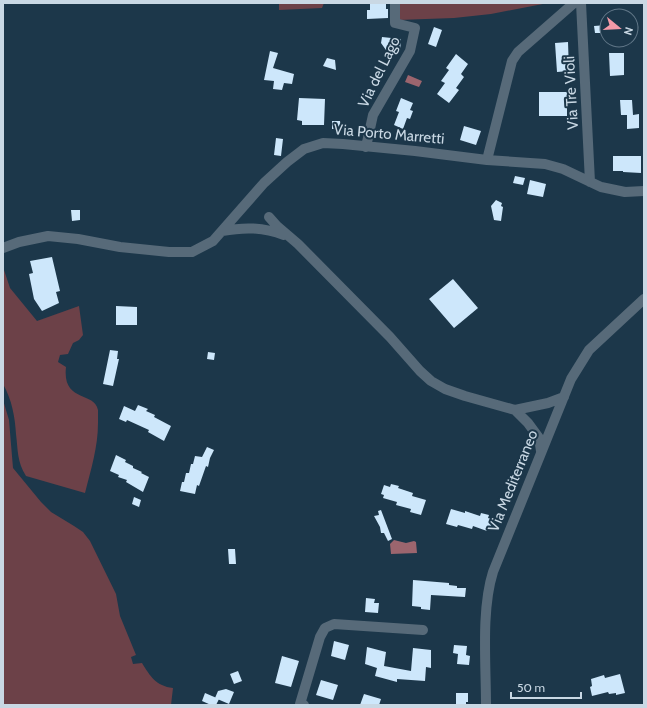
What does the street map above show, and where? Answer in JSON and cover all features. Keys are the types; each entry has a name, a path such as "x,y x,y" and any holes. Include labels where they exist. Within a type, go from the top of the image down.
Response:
{"street":[{"name":"Via del Lago","path":"366,147 373,115 410,51 415,28 395,23 395,3"},
{"path":"487,160 512,61 518,52 574,3"},
{"name":"Via Tre Violi","path":"582,3 590,182"},
{"name":"Via Porto Marretti","path":"3,248 19,242 48,236 78,239 120,248 169,252 192,252 213,241 264,183 304,149 323,144 344,144 487,160 546,164 563,169 601,187 625,192 644,191"},
{"path":"270,217 390,337 420,371 431,381 445,389 465,396 515,410 548,403 564,397"},
{"path":"222,231 244,228 259,228 288,236"},
{"name":"Via Mediterraneo","path":"486,705 486,619 490,583 541,451 571,379 589,350 644,299"},
{"path":"515,410 528,423 539,438 541,451"},
{"path":"301,705 320,637 325,628 334,624 423,630"}],"shaded area":[{"path":"279,3 324,3 322,8 279,10"},
{"path":"398,3 548,3 491,14 454,18 398,20"},
{"path":"408,75 422,81 419,87 405,82"},
{"path":"3,267 10,288 37,321 79,306 83,335 79,340 73,343 68,354 60,355 58,362 66,367 66,378 73,391 91,400 98,410 98,432 92,467 85,493 26,476 21,466 18,456 15,421 9,396 3,384"},
{"path":"3,400 9,420 13,468 51,512 83,532 90,541 116,594 120,616 136,655 131,657 133,664 142,663 154,680 162,685 173,688 171,705 3,705"},
{"path":"394,540 406,543 416,542 417,553 391,554 390,544"}],"building":[{"path":"370,3 386,3 388,18 367,19 367,10 370,10"},
{"path":"594,26 599,26 599,33 595,33"},
{"path":"434,27 442,30 436,47 428,44"},
{"path":"382,37 401,39 400,52 386,50 381,43"},
{"path":"568,42 569,71 557,72 555,43"},
{"path":"270,51 278,53 273,68 294,74 292,84 284,83 282,90 273,89 274,81 264,80"},
{"path":"609,53 624,53 624,75 610,76"},
{"path":"456,54 468,64 461,74 464,77 456,88 459,90 449,103 437,94 445,83 441,81 449,70 446,68"},
{"path":"327,58 335,60 336,70 323,66"},
{"path":"539,92 567,92 567,116 539,116"},
{"path":"299,98 325,99 324,125 302,125 302,121 297,120"},
{"path":"401,98 413,103 410,110 413,111 410,119 407,118 403,129 394,125 399,112 396,111"},
{"path":"620,100 632,100 633,115 639,114 639,128 627,129 627,115 621,115"},
{"path":"332,121 340,121 341,129 332,129"},
{"path":"464,126 481,131 476,145 460,140"},
{"path":"276,138 283,139 281,156 274,155"},
{"path":"613,156 641,156 641,173 613,171"},
{"path":"515,176 525,178 523,185 513,183"},
{"path":"530,180 546,184 543,197 527,194"},
{"path":"496,200 502,203 501,206 503,207 501,221 494,220 491,206"},
{"path":"71,210 80,210 80,220 72,221"},
{"path":"52,257 60,291 56,292 59,303 42,311 34,299 29,274 33,273 30,261"},
{"path":"453,279 478,308 454,328 429,299"},
{"path":"116,306 137,307 137,325 116,325"},
{"path":"110,350 118,351 117,359 119,359 113,386 103,384"},
{"path":"208,352 215,353 214,360 207,359"},
{"path":"138,405 148,409 146,411 155,415 154,417 171,426 164,441 148,432 149,430 127,420 126,422 119,419 124,406 135,411"},
{"path":"207,447 214,450 208,467 206,466 199,486 197,485 195,494 180,491 182,482 184,482 186,473 189,473 195,456 202,457"},
{"path":"116,455 126,460 125,462 133,466 133,468 149,477 143,492 126,482 127,480 118,477 119,475 110,471"},
{"path":"391,484 413,493 412,496 426,500 421,515 410,512 411,509 396,505 397,502 383,498 384,495 381,494 384,485 390,487"},
{"path":"134,497 141,500 139,507 132,504"},
{"path":"451,509 465,513 465,511 480,516 481,513 489,515 488,518 495,520 492,530 488,528 487,531 473,526 472,529 458,525 457,527 446,524"},
{"path":"381,510 392,539 388,541 384,533 381,533 380,527 374,516 379,515 378,511"},
{"path":"228,549 235,549 236,564 229,564"},
{"path":"413,580 449,583 449,585 457,586 457,588 466,588 465,597 431,595 430,610 421,609 421,607 412,606"},
{"path":"366,598 375,599 374,603 379,603 378,613 365,612"},
{"path":"334,641 349,645 345,660 331,656"},
{"path":"454,645 467,646 466,655 470,656 469,665 457,664 458,654 453,653"},
{"path":"367,647 386,652 384,666 411,671 413,648 431,650 431,668 426,667 425,681 397,679 397,682 375,676 377,668 365,664"},
{"path":"282,656 299,661 291,687 275,683"},
{"path":"238,671 242,681 234,684 230,674"},
{"path":"620,674 625,693 616,695 616,693 609,694 608,692 592,696 590,687 592,686 591,679 604,675 605,678"},
{"path":"321,680 338,685 333,700 316,695"},
{"path":"226,689 234,692 229,704 215,698 218,691"},
{"path":"205,693 219,699 216,705 211,705 202,701"},
{"path":"456,693 468,693 468,702 466,702 466,705 456,705"},
{"path":"364,694 381,699 379,705 360,705"}]}
